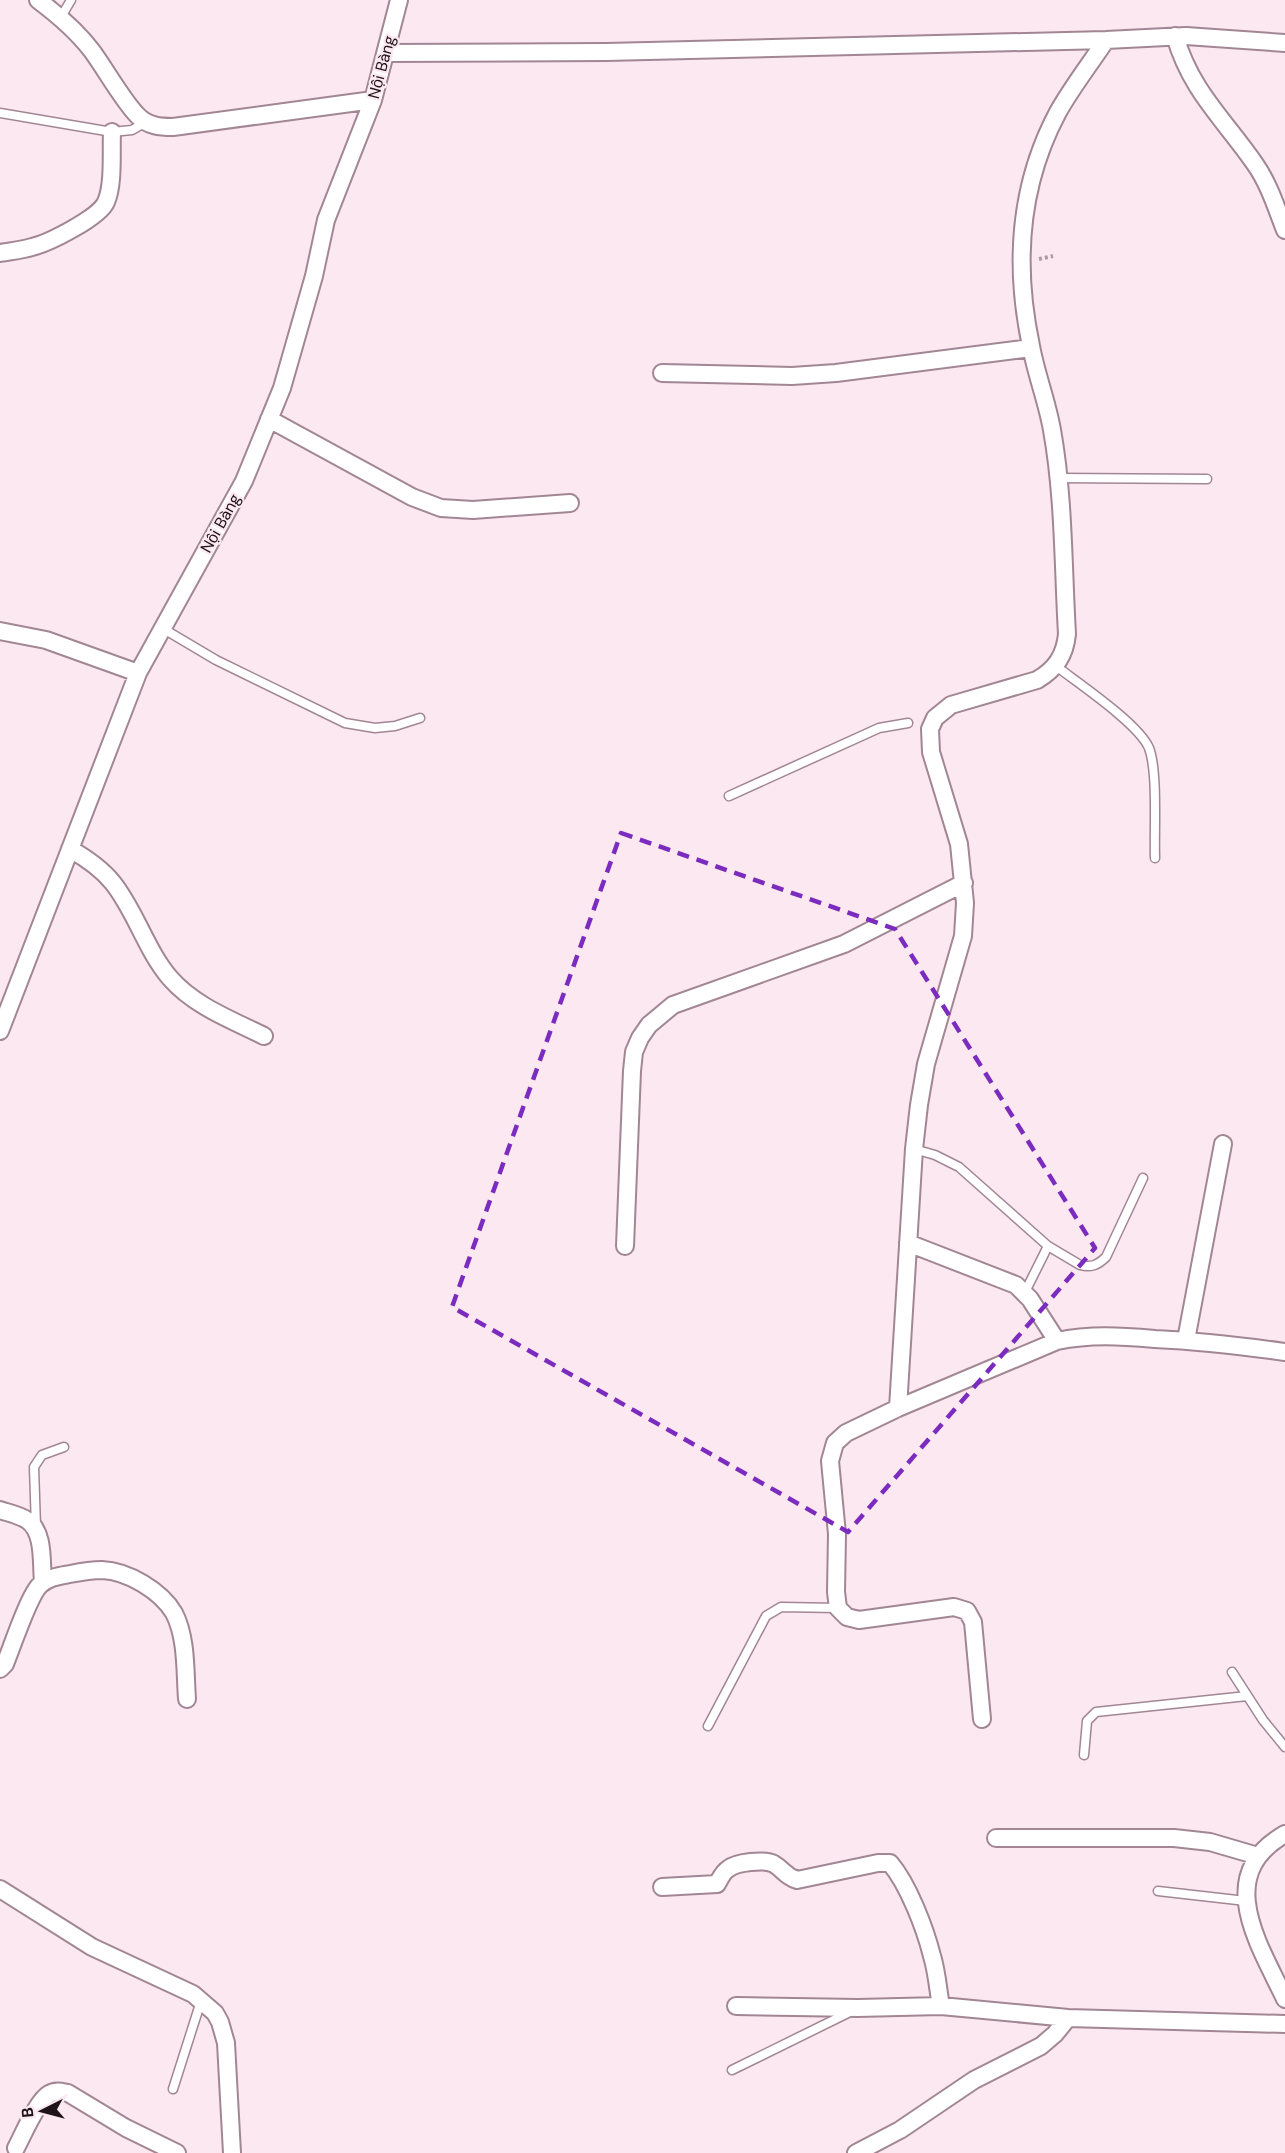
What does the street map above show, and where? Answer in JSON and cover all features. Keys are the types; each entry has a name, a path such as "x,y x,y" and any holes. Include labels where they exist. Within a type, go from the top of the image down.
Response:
{"street":[{"path":"38,0 61,17 91,49 138,116 162,128 373,100"},
{"name":"Nội Bàng","path":"0,1031 138,673 244,481 282,388 314,276 326,220 373,100 399,0"},
{"path":"386,53 618,52 1106,40 1175,36 1285,43"},
{"path":"1175,36 1180,54 1197,87 1266,182 1285,230"},
{"path":"898,1408 914,1149 922,1084 963,936 964,883 959,844 931,752 929,719 951,705 1037,680 1056,666 1062,656 1067,634 1058,478 1047,404 1031,348 1020,262 1023,222 1037,162 1059,110 1106,40"},
{"path":"0,253 43,243 98,213 107,200 110,189 112,132"},
{"path":"662,374 792,376 836,373 1031,348"},
{"path":"269,419 412,497 441,508 473,510 570,503"},
{"path":"0,632 46,640 138,673"},
{"path":"70,849 91,861 113,882 160,965 177,986 198,1002 264,1036"},
{"path":"625,1246 634,1052 649,1025 673,1005 844,944 964,883"},
{"path":"1186,1341 1223,1144"},
{"path":"908,1244 1010,1282 1025,1292 1057,1341"},
{"path":"982,1719 973,1622 964,1608 954,1607 859,1620 847,1617 837,1600 837,1534 830,1461 832,1448 846,1433 898,1408 1057,1341 1102,1335 1285,1352"},
{"path":"0,1510 22,1517 36,1530 40,1545 43,1582"},
{"path":"0,1669 5,1664 34,1592 43,1582 59,1576 104,1570 147,1586 157,1592 166,1602 179,1624 182,1637 187,1699"},
{"path":"1285,1834 1269,1844 1258,1856 1247,1882 1246,1901 1253,1932 1285,1999"},
{"path":"996,1838 1183,1838 1230,1846 1258,1856"},
{"path":"662,1887 717,1884 730,1867 738,1863 768,1862 775,1864 787,1876 797,1880 878,1863 890,1863 898,1872 909,1893 932,1956 941,2006"},
{"path":"0,1889 92,1947 208,2005 220,2022 226,2043 232,2153"},
{"path":"736,2006 858,2008 941,2006 1068,2018 1285,2024"},
{"path":"856,2153 900,2130 974,2080 1041,2046 1068,2018"},
{"path":"16,2148 42,2101 49,2093 60,2091 68,2093 126,2128 177,2153"}],"lane":[{"path":"61,17 71,0"},
{"path":"0,113 112,132 132,130 146,122"},
{"path":"1058,478 1207,479"},
{"path":"162,628 216,660 345,723 375,728 395,726 420,718"},
{"path":"1056,666 1136,728 1149,747 1153,770 1155,858"},
{"path":"729,796 879,728 908,723"},
{"path":"914,1149 947,1161 965,1172 1048,1246 1080,1265 1092,1266 1102,1262 1106,1257 1143,1178"},
{"path":"1025,1292 1048,1246"},
{"path":"36,1530 34,1467 42,1455 63,1447"},
{"path":"708,1726 766,1616 781,1607 837,1600"},
{"path":"1232,1672 1267,1726 1285,1747"},
{"path":"1084,1755 1087,1721 1096,1712 1247,1696"},
{"path":"1158,1891 1246,1901"},
{"path":"173,2089 201,2000"},
{"path":"732,2070 858,2008"}],"highlighted area":[{"path":"621,833 895,929 1095,1248 848,1532 452,1307"}]}
